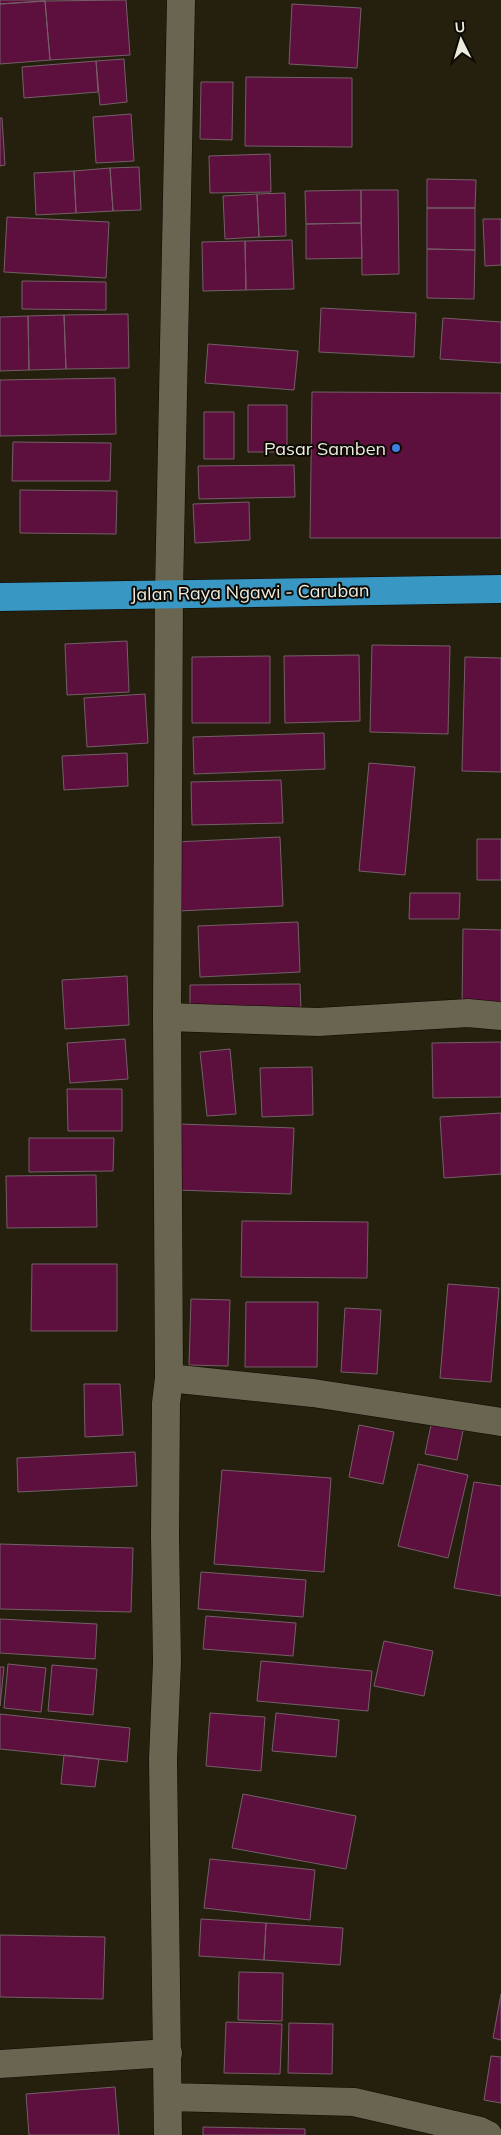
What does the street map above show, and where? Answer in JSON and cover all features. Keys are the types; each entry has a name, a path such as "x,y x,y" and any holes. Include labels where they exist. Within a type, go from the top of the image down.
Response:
{"highway":[{"name":"Jalan Raya Ngawi - Caruban","path":"0,597 501,589"}],"street":[{"path":"168,2135 163,1760 167,1662 166,1403 169,1378 167,1017 169,593 181,0"},
{"path":"167,1017 318,1022 468,1013 501,1016"},
{"path":"169,1378 313,1393 501,1422"},
{"path":"0,2064 168,2053"},
{"path":"168,2097 354,2102 480,2130 488,2135"}],"building":[{"path":"0,0 45,0 45,1 0,4"},
{"path":"126,0 130,55 50,60 45,1"},
{"path":"45,1 50,60 0,64 0,4"},
{"path":"292,4 361,8 357,68 289,64"},
{"path":"124,59 127,102 100,105 96,61"},
{"path":"96,61 98,92 24,98 22,67"},
{"path":"246,77 352,78 352,147 245,146"},
{"path":"201,82 233,82 232,140 200,139"},
{"path":"131,114 134,161 96,163 93,117"},
{"path":"0,118 2,118 5,165 0,166"},
{"path":"270,154 271,192 210,193 209,156"},
{"path":"139,167 141,210 113,211 110,168"},
{"path":"110,168 113,211 76,213 74,171"},
{"path":"74,171 76,213 36,215 34,173"},
{"path":"427,179 476,180 475,208 427,208"},
{"path":"361,190 398,190 399,274 362,275"},
{"path":"361,190 361,223 306,224 305,191"},
{"path":"285,193 286,236 259,237 257,194"},
{"path":"257,194 259,237 225,239 223,196"},
{"path":"427,208 475,208 475,250 427,249"},
{"path":"7,217 109,222 106,278 4,272"},
{"path":"483,219 501,219 501,265 485,266"},
{"path":"361,223 362,258 306,259 306,224"},
{"path":"292,240 294,289 246,290 245,241"},
{"path":"245,241 246,290 203,291 202,242"},
{"path":"427,249 475,250 474,299 427,298"},
{"path":"22,281 106,282 106,310 22,309"},
{"path":"321,308 416,313 414,357 319,352"},
{"path":"128,314 129,368 66,369 64,315"},
{"path":"64,315 66,369 29,370 28,316"},
{"path":"28,316 29,370 0,371 0,317"},
{"path":"443,318 501,322 501,363 440,359"},
{"path":"208,344 298,351 294,390 205,383"},
{"path":"115,378 116,434 0,436 0,380"},
{"path":"312,392 501,393 501,538 310,538"},
{"path":"248,405 287,405 287,452 248,452"},
{"path":"204,412 234,412 234,459 204,459"},
{"path":"13,442 111,443 110,481 12,481"},
{"path":"294,465 295,497 199,499 198,466"},
{"path":"20,490 117,491 116,534 20,533"},
{"path":"249,502 250,540 195,543 193,504"},
{"path":"127,641 129,692 67,695 65,644"},
{"path":"372,645 450,646 448,734 370,732"},
{"path":"359,655 360,721 285,723 284,656"},
{"path":"270,656 270,723 192,723 192,657"},
{"path":"465,657 501,658 501,772 462,771"},
{"path":"145,694 148,743 87,747 84,698"},
{"path":"324,733 325,769 194,774 193,737"},
{"path":"127,753 128,786 64,790 62,756"},
{"path":"369,763 415,767 405,875 359,871"},
{"path":"281,780 283,823 192,825 191,782"},
{"path":"280,837 283,906 178,911 175,842"},
{"path":"477,839 501,839 501,880 477,880"},
{"path":"410,893 460,893 459,919 409,919"},
{"path":"298,922 300,972 200,977 198,926"},
{"path":"463,929 501,930 501,1007 462,1006"},
{"path":"127,976 129,1025 65,1029 62,980"},
{"path":"300,984 301,1011 190,1012 190,985"},
{"path":"125,1039 128,1079 70,1083 67,1043"},
{"path":"501,1042 501,1097 433,1098 432,1043"},
{"path":"230,1049 236,1114 207,1116 200,1052"},
{"path":"312,1067 313,1115 262,1117 260,1068"},
{"path":"67,1089 122,1089 122,1131 68,1131"},
{"path":"501,1113 501,1174 444,1178 440,1117"},
{"path":"179,1124 294,1128 291,1194 177,1190"},
{"path":"29,1138 114,1138 113,1171 29,1172"},
{"path":"96,1175 97,1227 7,1228 6,1176"},
{"path":"242,1221 368,1222 367,1278 241,1277"},
{"path":"32,1264 117,1264 117,1331 31,1331"},
{"path":"448,1284 499,1288 491,1382 440,1378"},
{"path":"191,1299 230,1300 228,1366 189,1365"},
{"path":"246,1302 318,1302 317,1367 245,1367"},
{"path":"345,1308 381,1310 377,1374 341,1372"},
{"path":"84,1384 120,1384 123,1435 85,1437"},
{"path":"432,1420 464,1426 457,1460 425,1454"},
{"path":"359,1425 394,1432 383,1484 349,1477"},
{"path":"135,1452 137,1486 18,1492 17,1458"},
{"path":"418,1464 468,1475 448,1558 398,1546"},
{"path":"222,1470 331,1478 324,1572 214,1564"},
{"path":"474,1482 501,1486 501,1596 454,1588"},
{"path":"0,1544 133,1548 131,1612 0,1609"},
{"path":"201,1572 306,1580 303,1617 198,1609"},
{"path":"206,1616 296,1623 293,1656 203,1649"},
{"path":"0,1619 97,1624 95,1659 0,1653"},
{"path":"384,1641 433,1651 424,1696 374,1686"},
{"path":"261,1661 372,1671 368,1711 257,1701"},
{"path":"8,1664 46,1668 41,1712 4,1708"},
{"path":"52,1665 97,1669 93,1715 48,1711"},
{"path":"0,1667 4,1667 0,1706"},
{"path":"210,1713 265,1717 261,1771 206,1766"},
{"path":"276,1713 339,1720 336,1757 272,1751"},
{"path":"0,1714 130,1728 127,1762 0,1749"},
{"path":"64,1755 99,1759 95,1787 61,1784"},
{"path":"243,1794 356,1816 346,1869 232,1848"},
{"path":"210,1859 315,1870 310,1920 204,1908"},
{"path":"201,1919 266,1923 264,1960 199,1956"},
{"path":"266,1923 343,1928 340,1965 264,1960"},
{"path":"0,1935 105,1937 103,1999 0,1997"},
{"path":"239,1972 283,1973 282,2021 238,2020"},
{"path":"501,1994 501,2040 493,2038"},
{"path":"226,2022 282,2024 280,2074 224,2073"},
{"path":"289,2023 333,2024 332,2074 288,2073"},
{"path":"491,2056 501,2057 501,2103 484,2100"},
{"path":"115,2087 119,2135 29,2135 26,2094"},
{"path":"203,2127 305,2129 305,2135 203,2135"}],"place":[{"name":"Pasar Samben","path":"396,448"}]}
